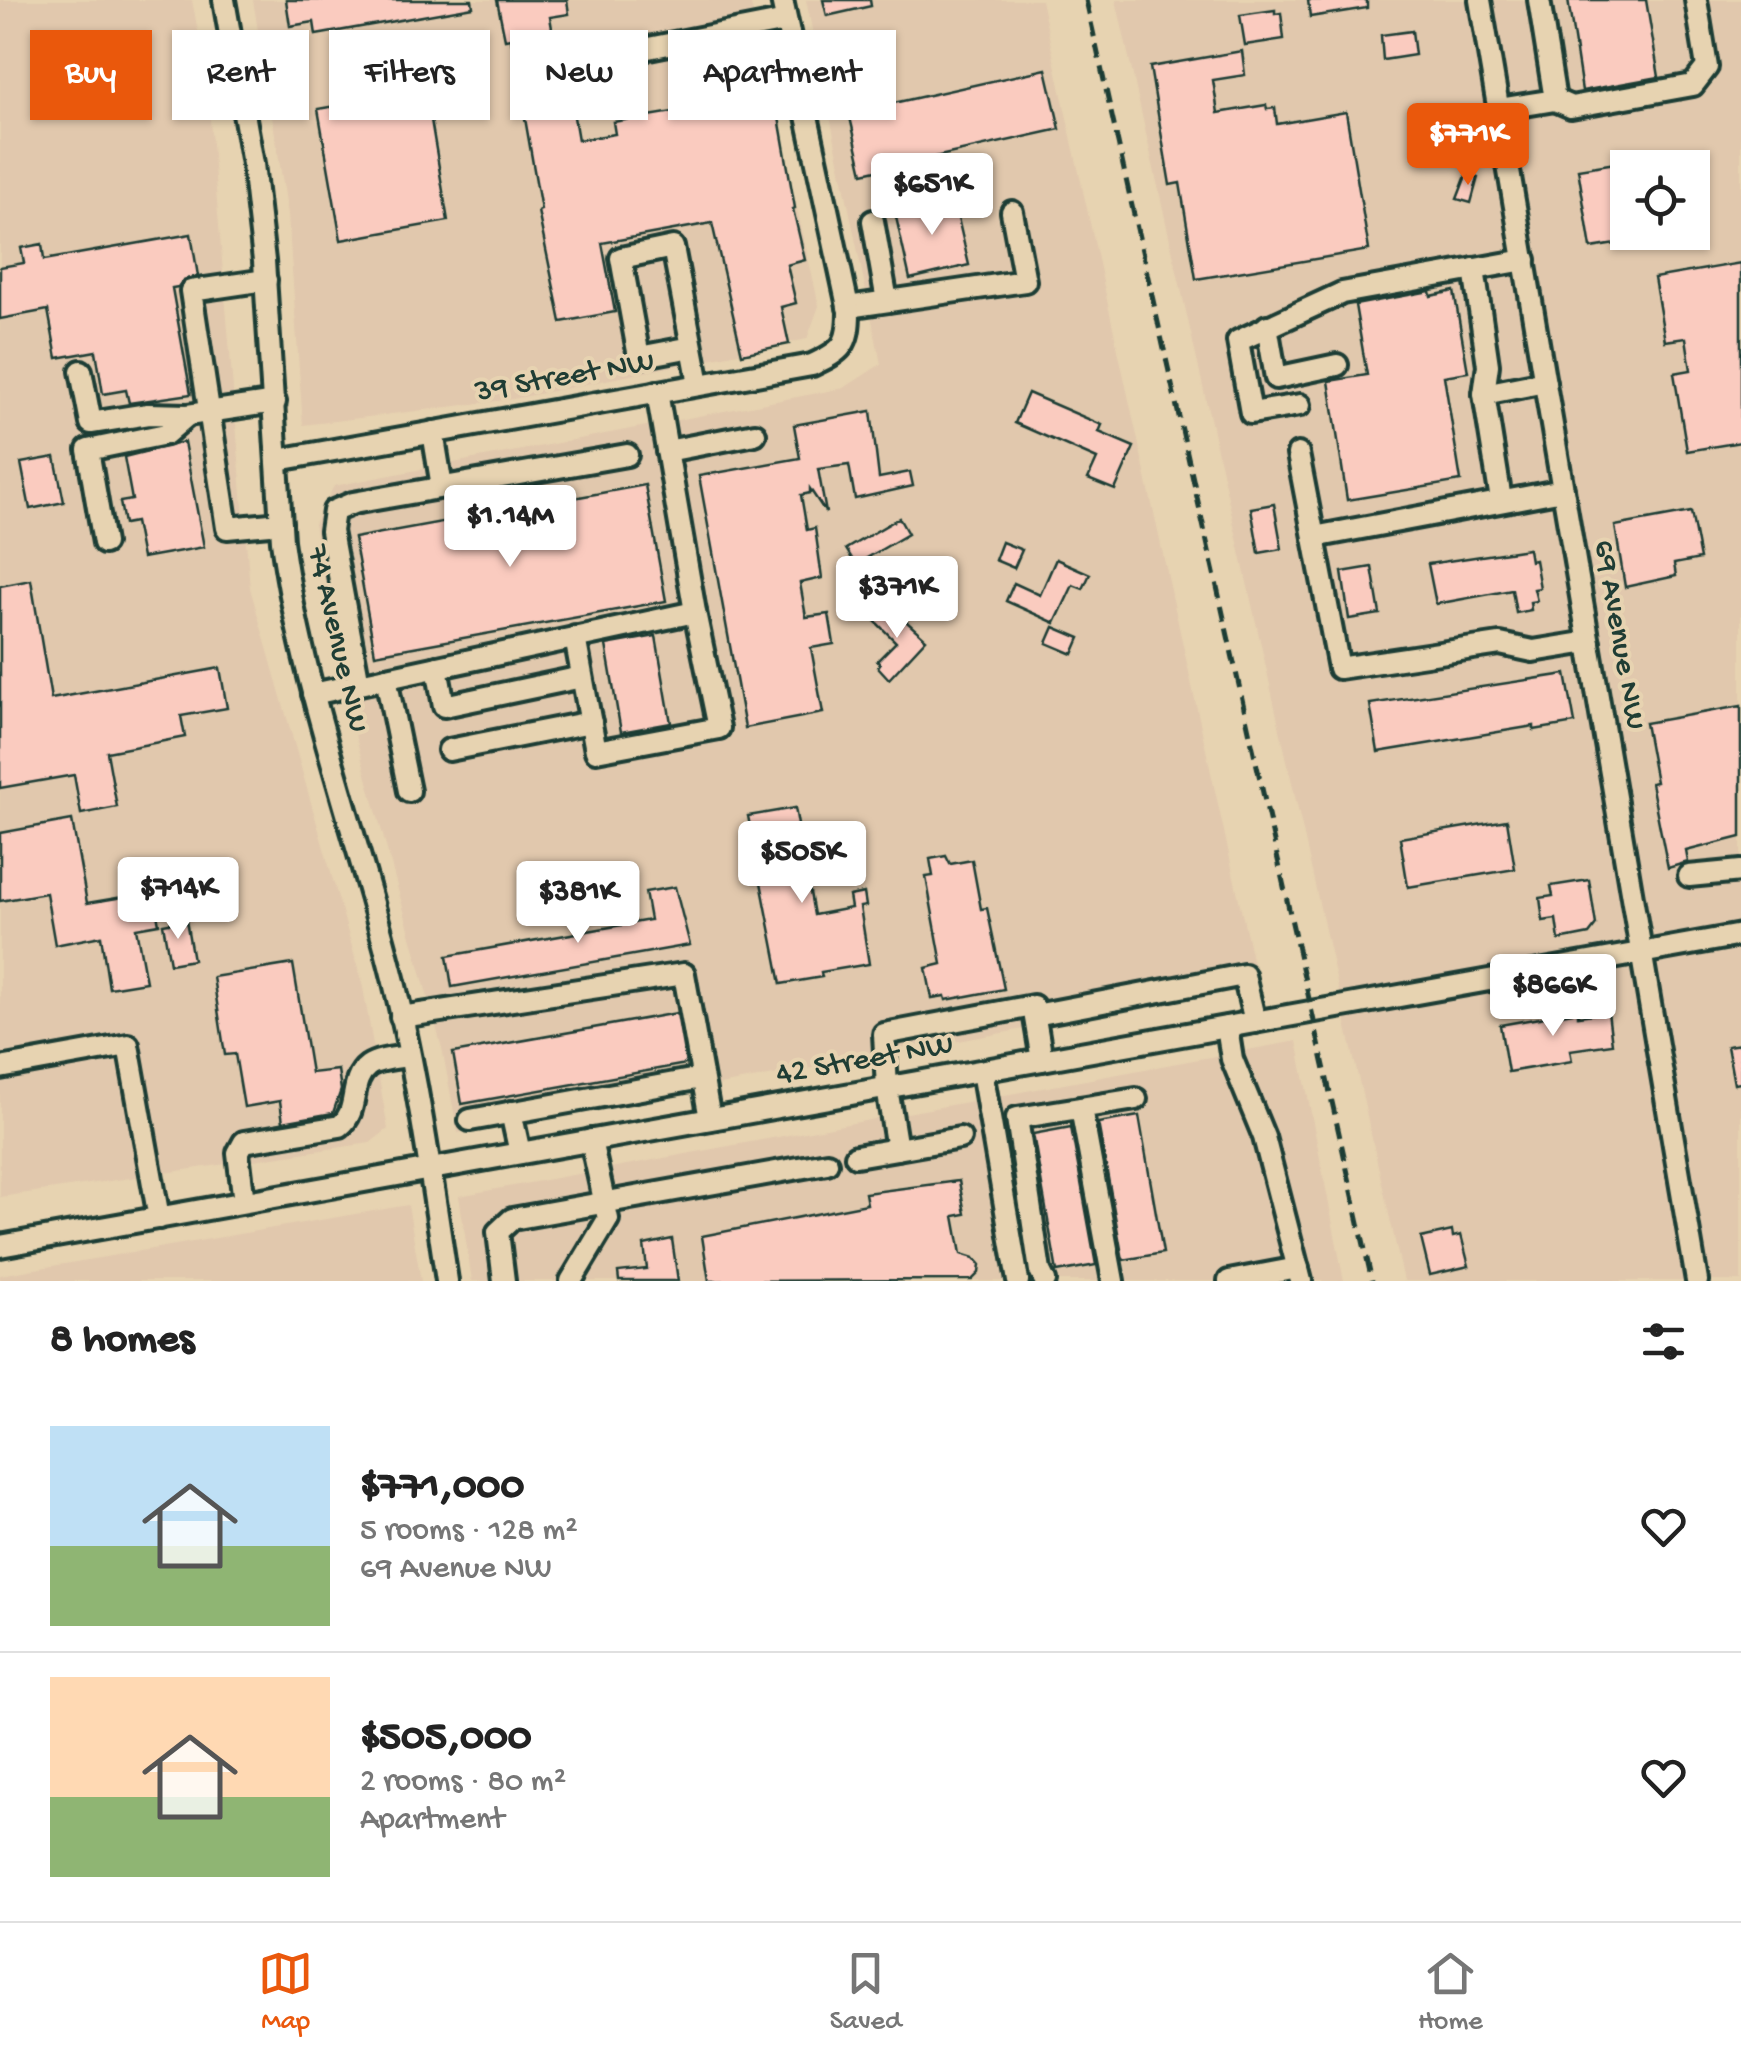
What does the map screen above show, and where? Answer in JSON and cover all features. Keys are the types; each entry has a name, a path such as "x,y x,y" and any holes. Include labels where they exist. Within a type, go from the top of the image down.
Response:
{"street":[{"name":"74 Avenue NW","path":"224,0 252,164 266,280 281,523 294,612 401,1018 448,1281"},
{"path":"782,0 848,307 1025,281 1012,212"},
{"name":"69 Avenue NW","path":"1480,0 1697,1281"},
{"path":"1539,0 1555,100"},
{"path":"1499,109 1555,100 1571,107 1694,85 1708,68 1696,0"},
{"path":"750,30 786,22"},
{"path":"873,220 887,301"},
{"path":"692,347 638,357 621,258 673,247 692,347 699,384"},
{"path":"1268,326 1276,378 1290,406 1250,413 1238,341 1268,326 1342,293 1525,260"},
{"path":"1474,270 1488,365 1484,394 1501,500"},
{"path":"266,280 191,290 199,413 227,528 281,523"},
{"name":"39 Street NW","path":"278,460 812,364 838,353 849,334 848,307"},
{"path":"1276,378 1337,365"},
{"path":"80,371 91,423 276,402"},
{"path":"1484,394 1545,382"},
{"path":"575,638 596,751 719,728 657,392"},
{"path":"104,543 88,450 166,434 199,413"},
{"path":"433,432 442,487"},
{"path":"667,452 755,434"},
{"path":"1298,454 1339,668 1500,644 1533,651 1589,642"},
{"path":"359,684 331,531 334,510 353,503 627,456"},
{"path":"1314,537 1564,490"},
{"path":"314,694 695,612"},
{"path":"437,667 444,706 582,676"},
{"path":"386,678 408,791"},
{"path":"449,750 591,722"},
{"path":"1688,876 1741,871"},
{"name":"42 Street NW","path":"0,1246 1741,934"},
{"path":"401,1018 684,974 710,1119"},
{"path":"1035,1014 1244,975 1255,1022"},
{"path":"897,1149 887,1088 884,1034 1034,1006 1042,1060"},
{"path":"1227,1027 1232,1059 1264,1138 1299,1274 1229,1281"},
{"path":"0,1068 128,1044 159,1218"},
{"path":"244,1202 238,1153 244,1142 340,1126 352,1111 356,1085 364,1069 370,1064 409,1056"},
{"path":"982,1071 1018,1281"},
{"path":"470,1120 702,1078"},
{"path":"1045,1281 1040,1270 1017,1118 1136,1099"},
{"path":"1081,1108 1113,1281"},
{"path":"512,1112 520,1153"},
{"path":"856,1156 960,1138"},
{"path":"571,1281 608,1219 591,1140"},
{"path":"504,1281 498,1232 512,1219 827,1163"}],"shaded area":[{"path":"0,0 192,0 198,30 172,30 172,120 210,120 250,588 362,982 388,1129 370,1143 0,1197"},
{"path":"253,0 750,0 757,30 668,30 668,120 777,120 819,306 807,339 513,399 303,425 288,214 273,120 309,120 309,30 258,30"},
{"path":"806,0 1041,0 1258,986 458,1133 442,1048 356,738 314,524 334,486 844,388 881,364 831,120 896,120 896,30 812,30"},
{"path":"1116,0 1741,0 1741,1281 1404,1281"},
{"path":"1297,1041 1344,1281 472,1281 459,1196"},
{"path":"408,1205 421,1281 0,1281 0,1275"}],"building":[{"path":"286,0 472,0 473,7 316,35 314,22 290,26"},
{"path":"497,0 567,0 569,14 550,17 552,30 510,30 510,38 505,39"},
{"path":"823,0 870,0 871,6 827,16"},
{"path":"1308,0 1367,0 1367,8 1310,17"},
{"path":"1568,0 1646,0 1659,77 1582,91"},
{"path":"1275,10 1275,14 1281,13 1284,39 1245,45 1240,15"},
{"path":"1412,31 1415,55 1383,60 1381,35"},
{"path":"1242,51 1245,75 1213,80 1218,113 1266,105 1267,109 1275,108 1277,124 1346,112 1369,250 1196,279 1180,183 1170,185 1150,67"},
{"path":"1046,69 1060,129 863,173 851,120 896,120 896,103"},
{"path":"329,107 329,120 431,120 448,221 341,240 318,109"},
{"path":"668,113 668,120 779,120 805,260 787,265 796,303 781,307 789,344 742,354 712,223 602,243 615,312 561,322 538,211 541,210 525,120 575,120 578,140 615,134 613,122 648,120 648,116"},
{"path":"1610,164 1610,245 1591,248 1578,169"},
{"path":"1467,173 1478,177 1471,203 1457,199"},
{"path":"953,197 969,265 910,279 897,210"},
{"path":"191,234 198,276 172,288 191,394 129,403 126,390 103,394 96,351 57,358 48,310 0,319 0,267 24,263 21,248 42,244 44,260"},
{"path":"1741,263 1741,442 1687,451 1674,373 1691,370 1686,338 1665,341 1654,278"},
{"path":"1430,291 1431,296 1454,291 1468,372 1444,376 1461,481 1347,500 1329,381 1367,375 1355,305"},
{"path":"1028,393 1102,425 1099,432 1134,447 1115,490 1088,479 1097,459 1015,423"},
{"path":"871,411 879,478 910,472 913,486 855,499 849,465 818,469 826,513 810,489 810,493 801,495 807,530 815,528 822,578 800,583 806,617 829,614 834,644 811,648 823,713 745,728 699,476 800,458 794,425"},
{"path":"184,442 204,547 142,558 135,522 124,524 120,502 132,500 124,457"},
{"path":"55,457 64,502 30,509 21,463"},
{"path":"645,485 666,601 375,654 354,538"},
{"path":"1274,504 1282,549 1259,553 1251,508"},
{"path":"1691,512 1700,559 1674,564 1676,576 1625,587 1615,526"},
{"path":"899,518 908,534 865,559 887,587 871,600 859,585 865,580 846,549"},
{"path":"1002,542 1022,550 1014,568 995,560"},
{"path":"1528,549 1530,561 1535,560 1540,588 1534,589 1537,601 1530,602 1531,610 1516,613 1512,590 1436,604 1428,564"},
{"path":"1056,559 1090,574 1083,589 1073,585 1055,623 1006,601 1014,583 1040,595"},
{"path":"1372,567 1380,614 1349,619 1342,572"},
{"path":"31,580 51,699 220,668 227,708 181,716 185,737 107,752 117,807 81,814 74,775 0,788 0,586"},
{"path":"888,605 926,639 889,679 877,661 896,642 874,620"},
{"path":"1054,627 1080,638 1073,654 1047,643"},
{"path":"656,636 671,723 621,732 606,645"},
{"path":"1566,674 1575,723 1534,730 1534,726 1378,752 1370,704"},
{"path":"1741,706 1741,837 1686,851 1688,862 1668,868 1651,783 1656,782 1645,723"},
{"path":"795,808 814,915 851,908 849,896 864,893 866,906 860,907 869,964 781,984 748,816"},
{"path":"72,820 87,903 153,892 159,924 136,928 146,982 109,988 101,936 55,945 46,893 0,901 0,833"},
{"path":"1507,820 1515,869 1408,887 1400,838"},
{"path":"946,856 950,864 972,860 981,909 987,908 1004,989 946,1000 945,996 932,998 926,968 942,964 926,877 933,876 930,859"},
{"path":"1589,880 1596,925 1589,934 1559,940 1556,919 1543,921 1540,898 1553,896 1551,886"},
{"path":"675,887 690,945 452,987 447,956 650,920 645,892"},
{"path":"186,920 193,960 170,964 163,924"},
{"path":"293,964 311,1073 338,1070 341,1090 333,1113 283,1122 280,1101 244,1107 235,1054 225,1055 213,977"},
{"path":"1578,1011 1578,1016 1608,1012 1612,1044 1570,1050 1572,1061 1508,1072 1500,1025"},
{"path":"677,1013 686,1064 462,1104 453,1053"},
{"path":"1741,1044 1741,1083 1734,1084 1727,1046"},
{"path":"1139,1116 1163,1253 1123,1260 1098,1123"},
{"path":"1071,1127 1096,1265 1057,1272 1033,1134"},
{"path":"959,1181 965,1214 954,1216 961,1254 974,1258 980,1265 972,1280 709,1281 702,1236 867,1204 865,1193"},
{"path":"1452,1231 1453,1237 1461,1235 1469,1266 1430,1275 1421,1238"},
{"path":"672,1239 678,1281 619,1281 618,1272 647,1269 644,1245"}],"railway":[{"path":"1086,0 1372,1281"}]}
